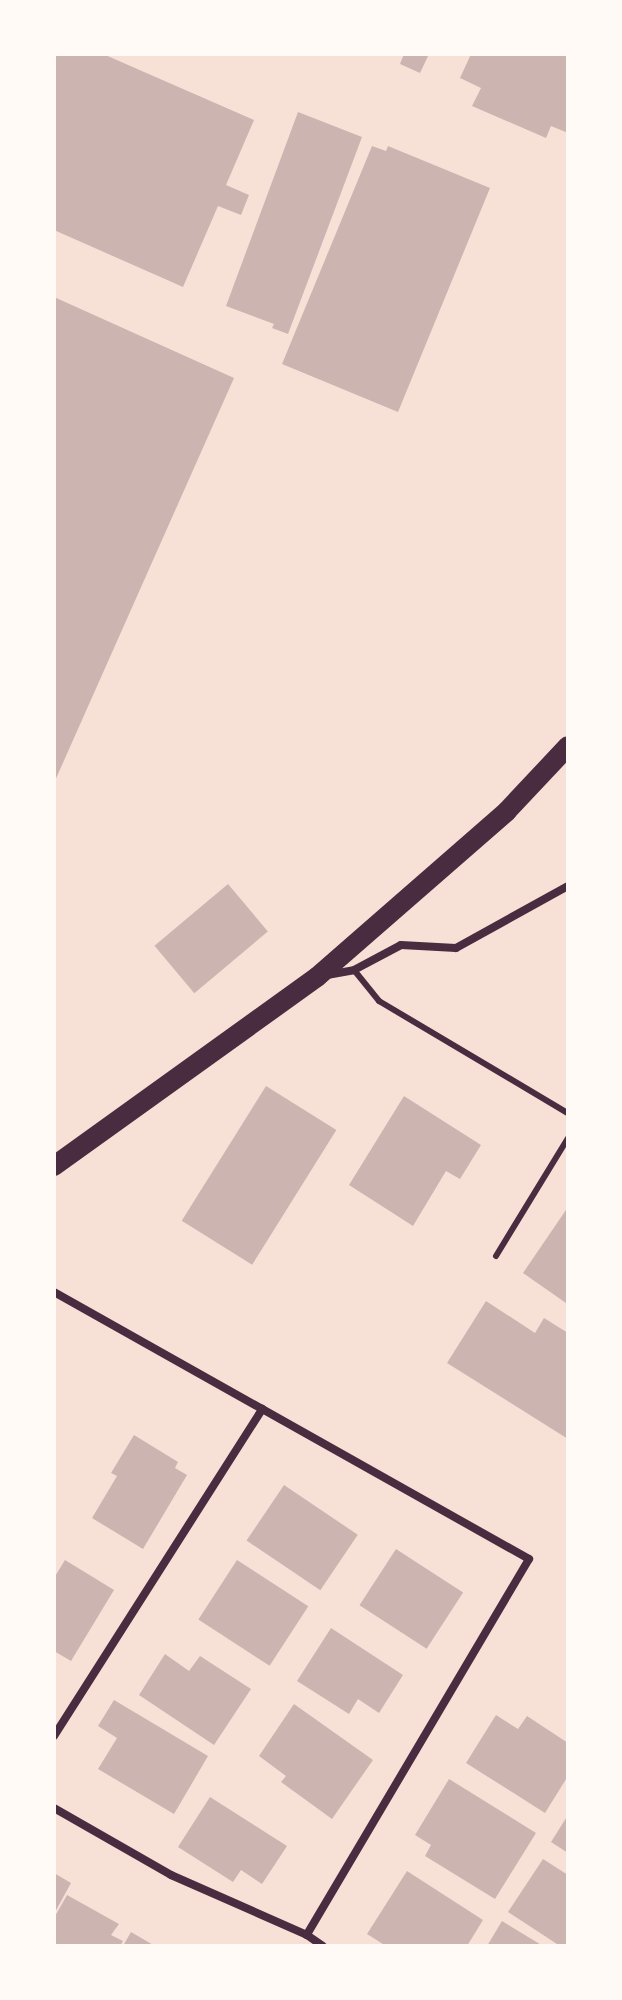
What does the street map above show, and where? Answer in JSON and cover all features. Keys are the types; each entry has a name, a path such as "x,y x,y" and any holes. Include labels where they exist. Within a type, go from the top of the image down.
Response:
{"main road":[{"path":"54,1166 317,977 507,811 568,746"}],"street":[{"path":"317,977 354,970 401,945 456,948 568,886"},
{"path":"54,1292 529,1559 307,1935"},
{"path":"54,1736 262,1409"},
{"path":"54,1808 171,1875 307,1935 323,1946"}],"lane":[{"path":"354,970 379,1001 568,1113"},
{"path":"496,1256 568,1138"}],"building":[{"path":"54,54 103,54 254,120 226,185 249,195 241,215 218,206 183,287 54,230"},
{"path":"404,54 429,54 420,73 400,64"},
{"path":"471,54 568,54 568,133 551,126 546,138 472,106 481,88 460,78"},
{"path":"298,112 362,137 288,334 272,328 274,324 226,306"},
{"path":"372,146 386,151 388,146 490,188 398,412 282,364"},
{"path":"54,297 234,378 54,783"},
{"path":"228,884 268,931 194,993 154,946"},
{"path":"266,1086 336,1130 252,1265 182,1221"},
{"path":"404,1096 481,1145 460,1179 446,1171 413,1226 349,1185"},
{"path":"568,1207 568,1301 566,1303 523,1273"},
{"path":"486,1301 535,1333 544,1318 568,1333 568,1439 447,1363"},
{"path":"134,1435 178,1462 175,1468 187,1475 143,1549 92,1518 117,1476 111,1473"},
{"path":"284,1485 358,1535 320,1590 247,1541"},
{"path":"396,1549 463,1593 427,1649 360,1605"},
{"path":"65,1560 114,1590 71,1661 54,1651 54,1578"},
{"path":"237,1560 308,1606 270,1666 198,1620"},
{"path":"331,1628 403,1675 379,1713 358,1699 349,1714 297,1681"},
{"path":"165,1654 189,1671 200,1656 251,1689 214,1745 139,1695"},
{"path":"114,1700 208,1756 174,1814 98,1769 117,1738 98,1726"},
{"path":"294,1704 373,1760 332,1819 281,1782 286,1776 259,1756"},
{"path":"496,1715 518,1729 527,1716 568,1743 568,1776 545,1813 466,1763"},
{"path":"449,1779 536,1833 495,1899 425,1856 431,1845 415,1835"},
{"path":"210,1797 287,1846 262,1884 241,1870 233,1882 178,1847"},
{"path":"568,1815 568,1853 551,1842"},
{"path":"543,1859 568,1875 568,1946 560,1946 508,1912"},
{"path":"407,1871 483,1920 467,1946 386,1946 367,1934"},
{"path":"54,1873 71,1883 54,1914"},
{"path":"67,1895 119,1924 111,1935 123,1941 120,1946 54,1946 54,1918"},
{"path":"502,1921 543,1946 487,1946"},
{"path":"131,1932 155,1946 123,1946"}]}
